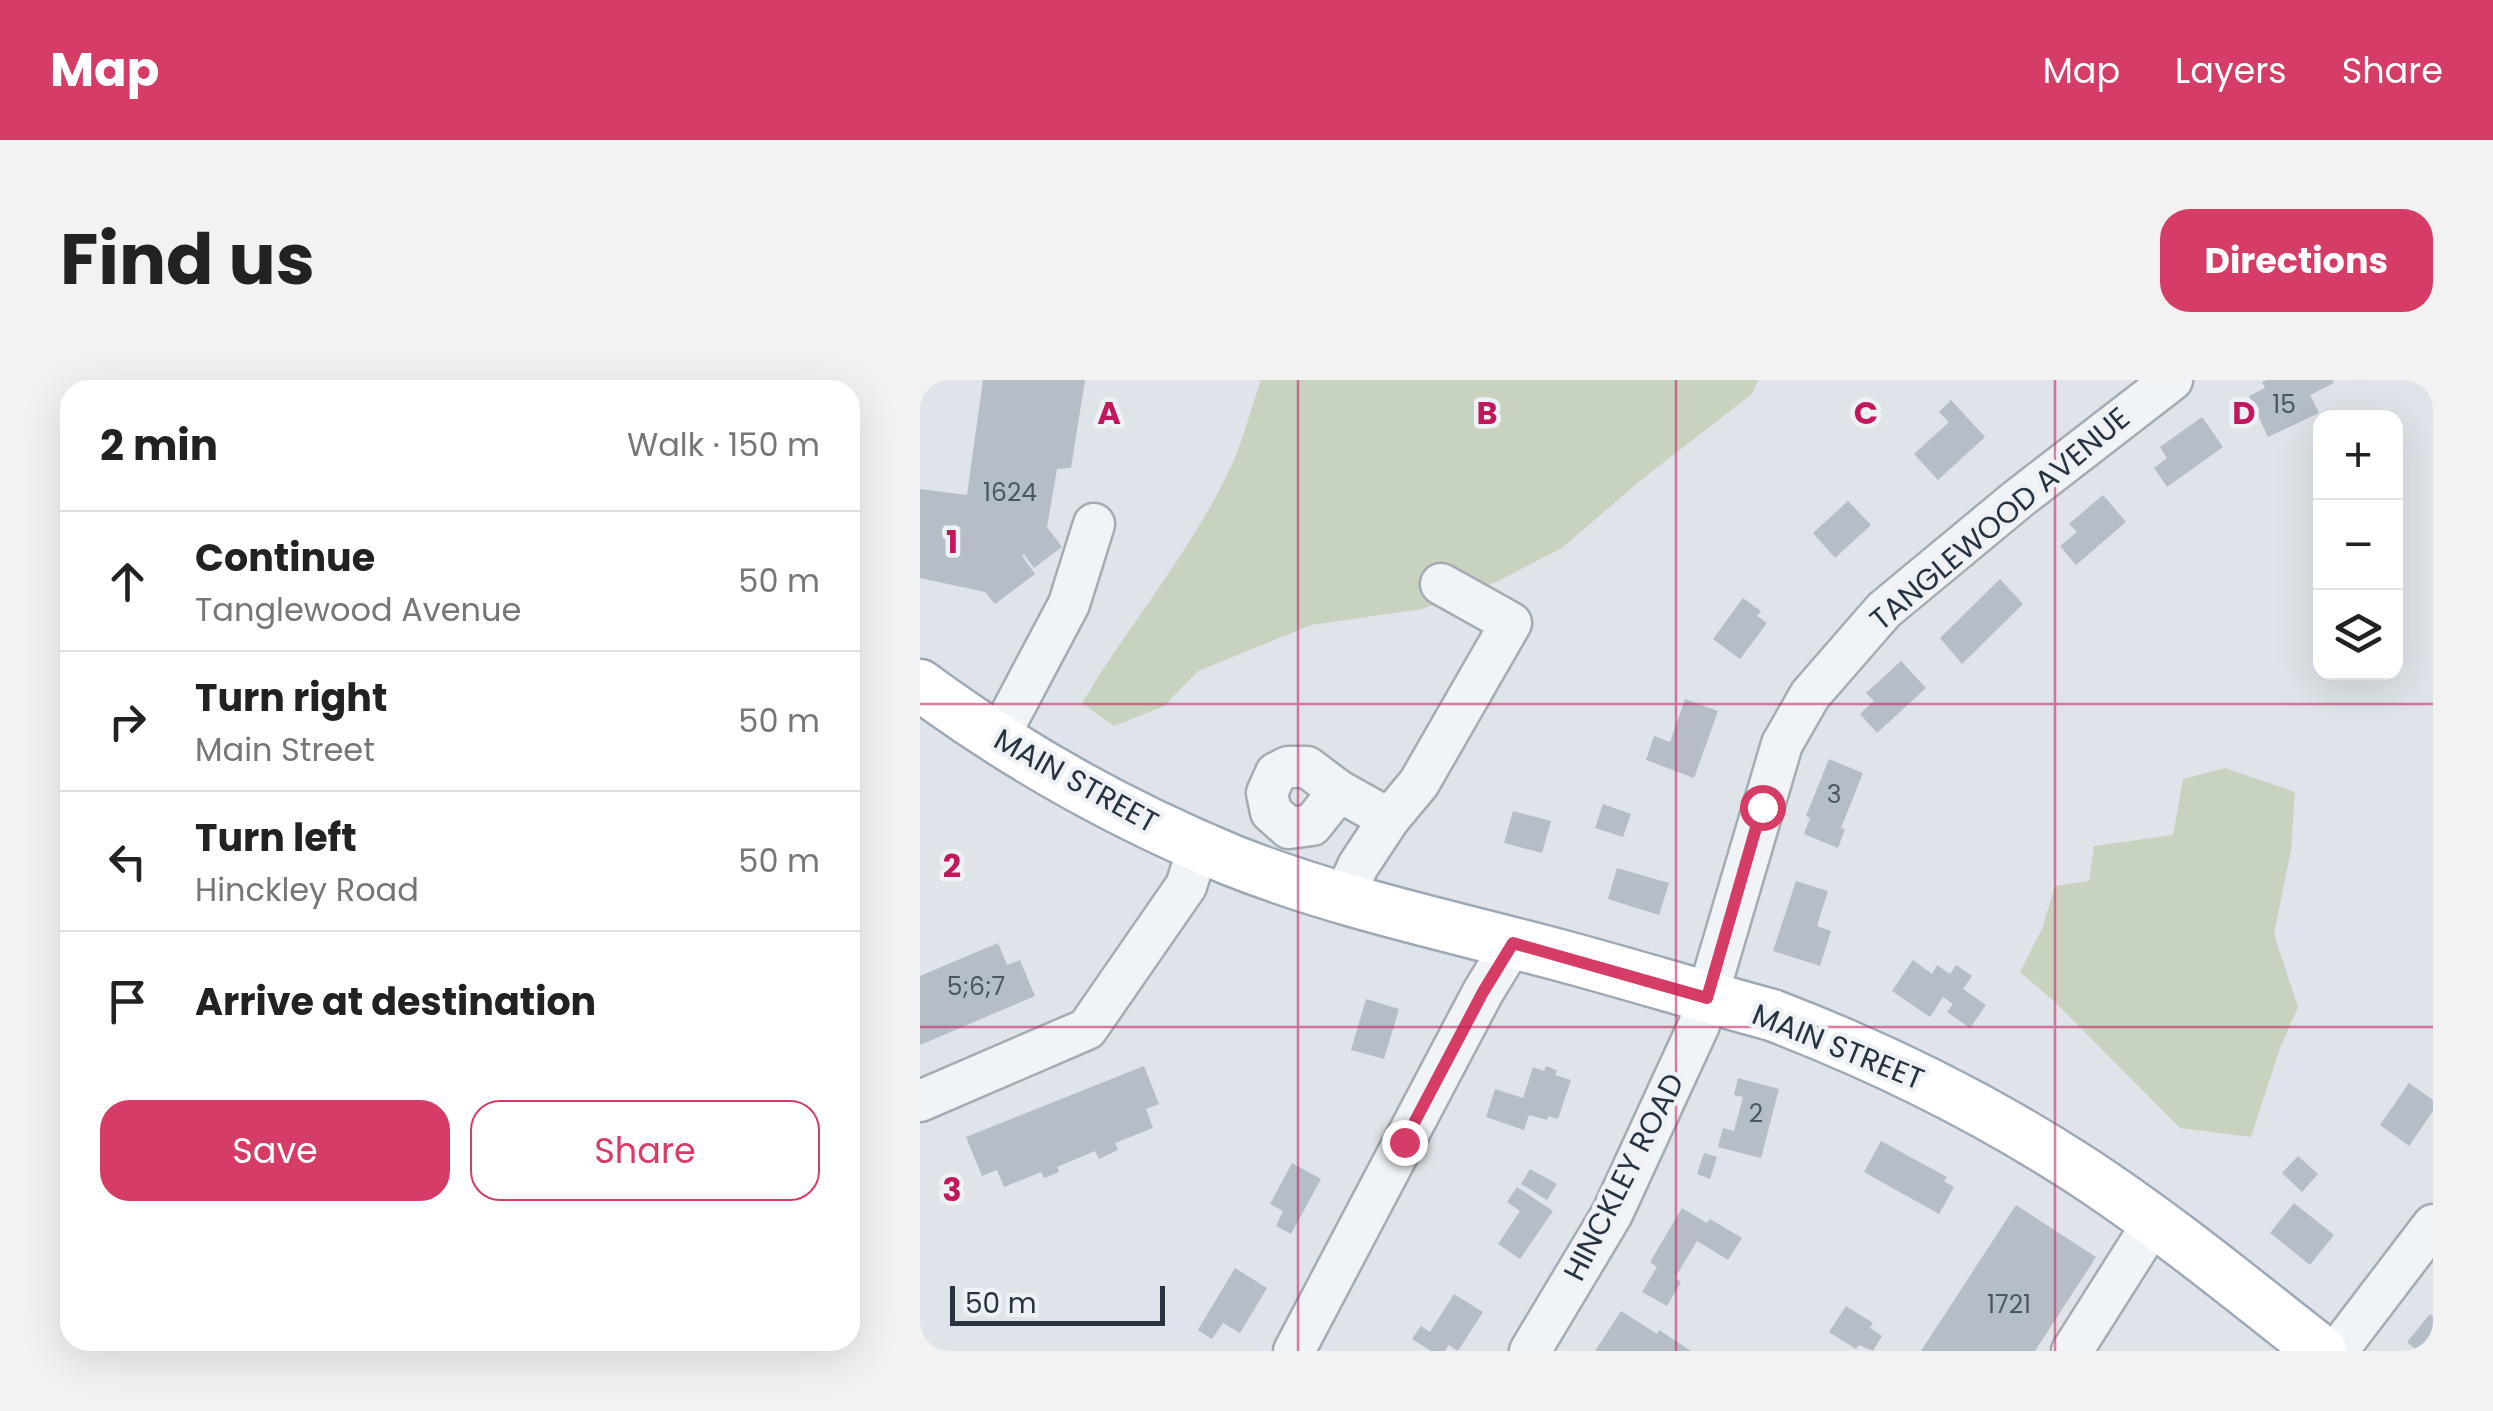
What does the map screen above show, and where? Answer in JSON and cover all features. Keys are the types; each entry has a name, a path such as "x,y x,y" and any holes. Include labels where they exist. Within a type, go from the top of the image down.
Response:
{"main road":[{"name":"MAIN STREET","path":"920,685 997,740 1134,817 1274,876 1772,1015 1959,1098 2081,1170 2321,1351"}],"street":[{"name":"TANGLEWOOD AVENUE","path":"1707,998 1782,744 1810,695 1884,610 2018,499 2172,380"},
{"path":"997,740 1069,604 1094,524"},
{"path":"1344,896 1358,866 1389,819 1420,783 1510,623 1441,584"},
{"path":"1338,791 1389,819"},
{"path":"920,1101 1087,1029 1186,886 1199,846"},
{"path":"1294,1351 1483,992 1513,943"},
{"name":"HINCKLEY ROAD","path":"1530,1351 1612,1214 1680,1069 1707,998"},
{"path":"2072,1351 2153,1223"},
{"path":"2337,1351 2433,1225"}],"green space":[{"path":"1261,380 1758,380 1753,393 1641,480 1562,548 1498,581 1422,609 1311,625 1198,671 1164,706 1114,726 1082,703 1211,505 1237,452"},
{"path":"2225,768 2295,792 2291,850 2274,934 2298,1007 2251,1137 2180,1128 2020,972 2042,929 2055,886 2089,881 2094,846 2173,835 2183,779"}],"building":[{"path":"983,380 1085,380 1071,468 1057,469 1047,527 1062,547 1034,568 1024,554 1035,574 995,604 985,592 920,578 920,489 967,495"},
{"path":"2262,382 2334,383 2310,395 2318,410 2313,410 2313,416 2268,437 2249,396 2265,388"},
{"path":"1951,400 1985,437 1938,480 1914,454 1949,422 1939,412"},
{"path":"2202,417 2223,447 2167,487 2154,468 2167,458 2160,447"},
{"path":"2103,495 2126,522 2076,565 2060,546 2077,532 2069,524"},
{"path":"1848,501 1871,525 1835,558 1813,533"},
{"path":"2000,579 2023,604 1962,664 1940,638"},
{"path":"1743,598 1761,611 1757,616 1767,623 1740,659 1713,639"},
{"path":"1901,661 1926,688 1877,733 1860,714 1874,701 1866,693"},
{"path":"1685,699 1718,711 1694,778 1646,760 1654,736 1670,742"},
{"path":"1829,759 1863,773 1841,828 1845,829 1838,848 1804,834 1810,818 1806,816"},
{"path":"1603,804 1631,814 1623,837 1595,828"},
{"path":"1513,811 1551,821 1542,853 1504,843"},
{"path":"1617,868 1669,883 1659,915 1608,899"},
{"path":"1796,881 1828,891 1817,926 1831,931 1820,966 1773,951"},
{"path":"998,943 1007,965 1020,960 1035,996 920,1045 920,976"},
{"path":"1913,960 1932,974 1937,965 1950,974 1956,965 1972,976 1963,989 1986,1005 1970,1028 1947,1012 1953,1004 1943,997 1930,1017 1892,991"},
{"path":"1366,999 1399,1009 1384,1059 1351,1050"},
{"path":"1144,1066 1159,1104 1146,1109 1153,1128 1115,1143 1118,1150 1099,1159 1095,1151 1057,1167 1059,1172 1044,1178 1041,1172 1004,1187 997,1170 982,1176 966,1137"},
{"path":"1546,1066 1557,1070 1555,1075 1571,1080 1558,1119 1529,1115 1524,1130 1486,1117 1495,1089 1523,1098 1533,1067 1544,1071"},
{"path":"1738,1078 1779,1089 1761,1158 1718,1147 1723,1128 1734,1131 1743,1097 1734,1095"},
{"path":"2409,1083 2433,1100 2433,1111 2409,1146 2380,1125"},
{"path":"1881,1141 1947,1177 1944,1181 1954,1187 1939,1214 1864,1172"},
{"path":"1704,1153 1717,1157 1710,1179 1697,1174"},
{"path":"2298,1156 2318,1174 2302,1192 2282,1173"},
{"path":"1292,1163 1321,1179 1291,1234 1276,1226 1283,1211 1270,1204"},
{"path":"1530,1169 1557,1184 1547,1200 1521,1184"},
{"path":"1517,1187 1553,1211 1520,1259 1498,1244 1520,1211 1507,1202"},
{"path":"2294,1203 2334,1235 2310,1265 2270,1233"},
{"path":"2016,1205 2096,1257 2035,1351 1921,1351"},
{"path":"1682,1208 1742,1238 1728,1260 1697,1241 1675,1278 1681,1282 1667,1306 1642,1292 1657,1267 1650,1262"},
{"path":"1235,1268 1267,1288 1240,1333 1223,1323 1212,1339 1198,1330"},
{"path":"1454,1294 1483,1312 1458,1351 1449,1345 1445,1351 1431,1351 1412,1339 1421,1326 1430,1332"},
{"path":"1846,1306 1873,1323 1870,1328 1882,1336 1873,1351 1859,1345 1856,1349 1829,1332"},
{"path":"1621,1311 1657,1334 1659,1330 1691,1351 1595,1351"},
{"path":"2430,1314 2433,1351 2417,1351 2407,1342"}],"route":[{"path":"1404,1142 1513,943 1707,998 1762,807"}]}
